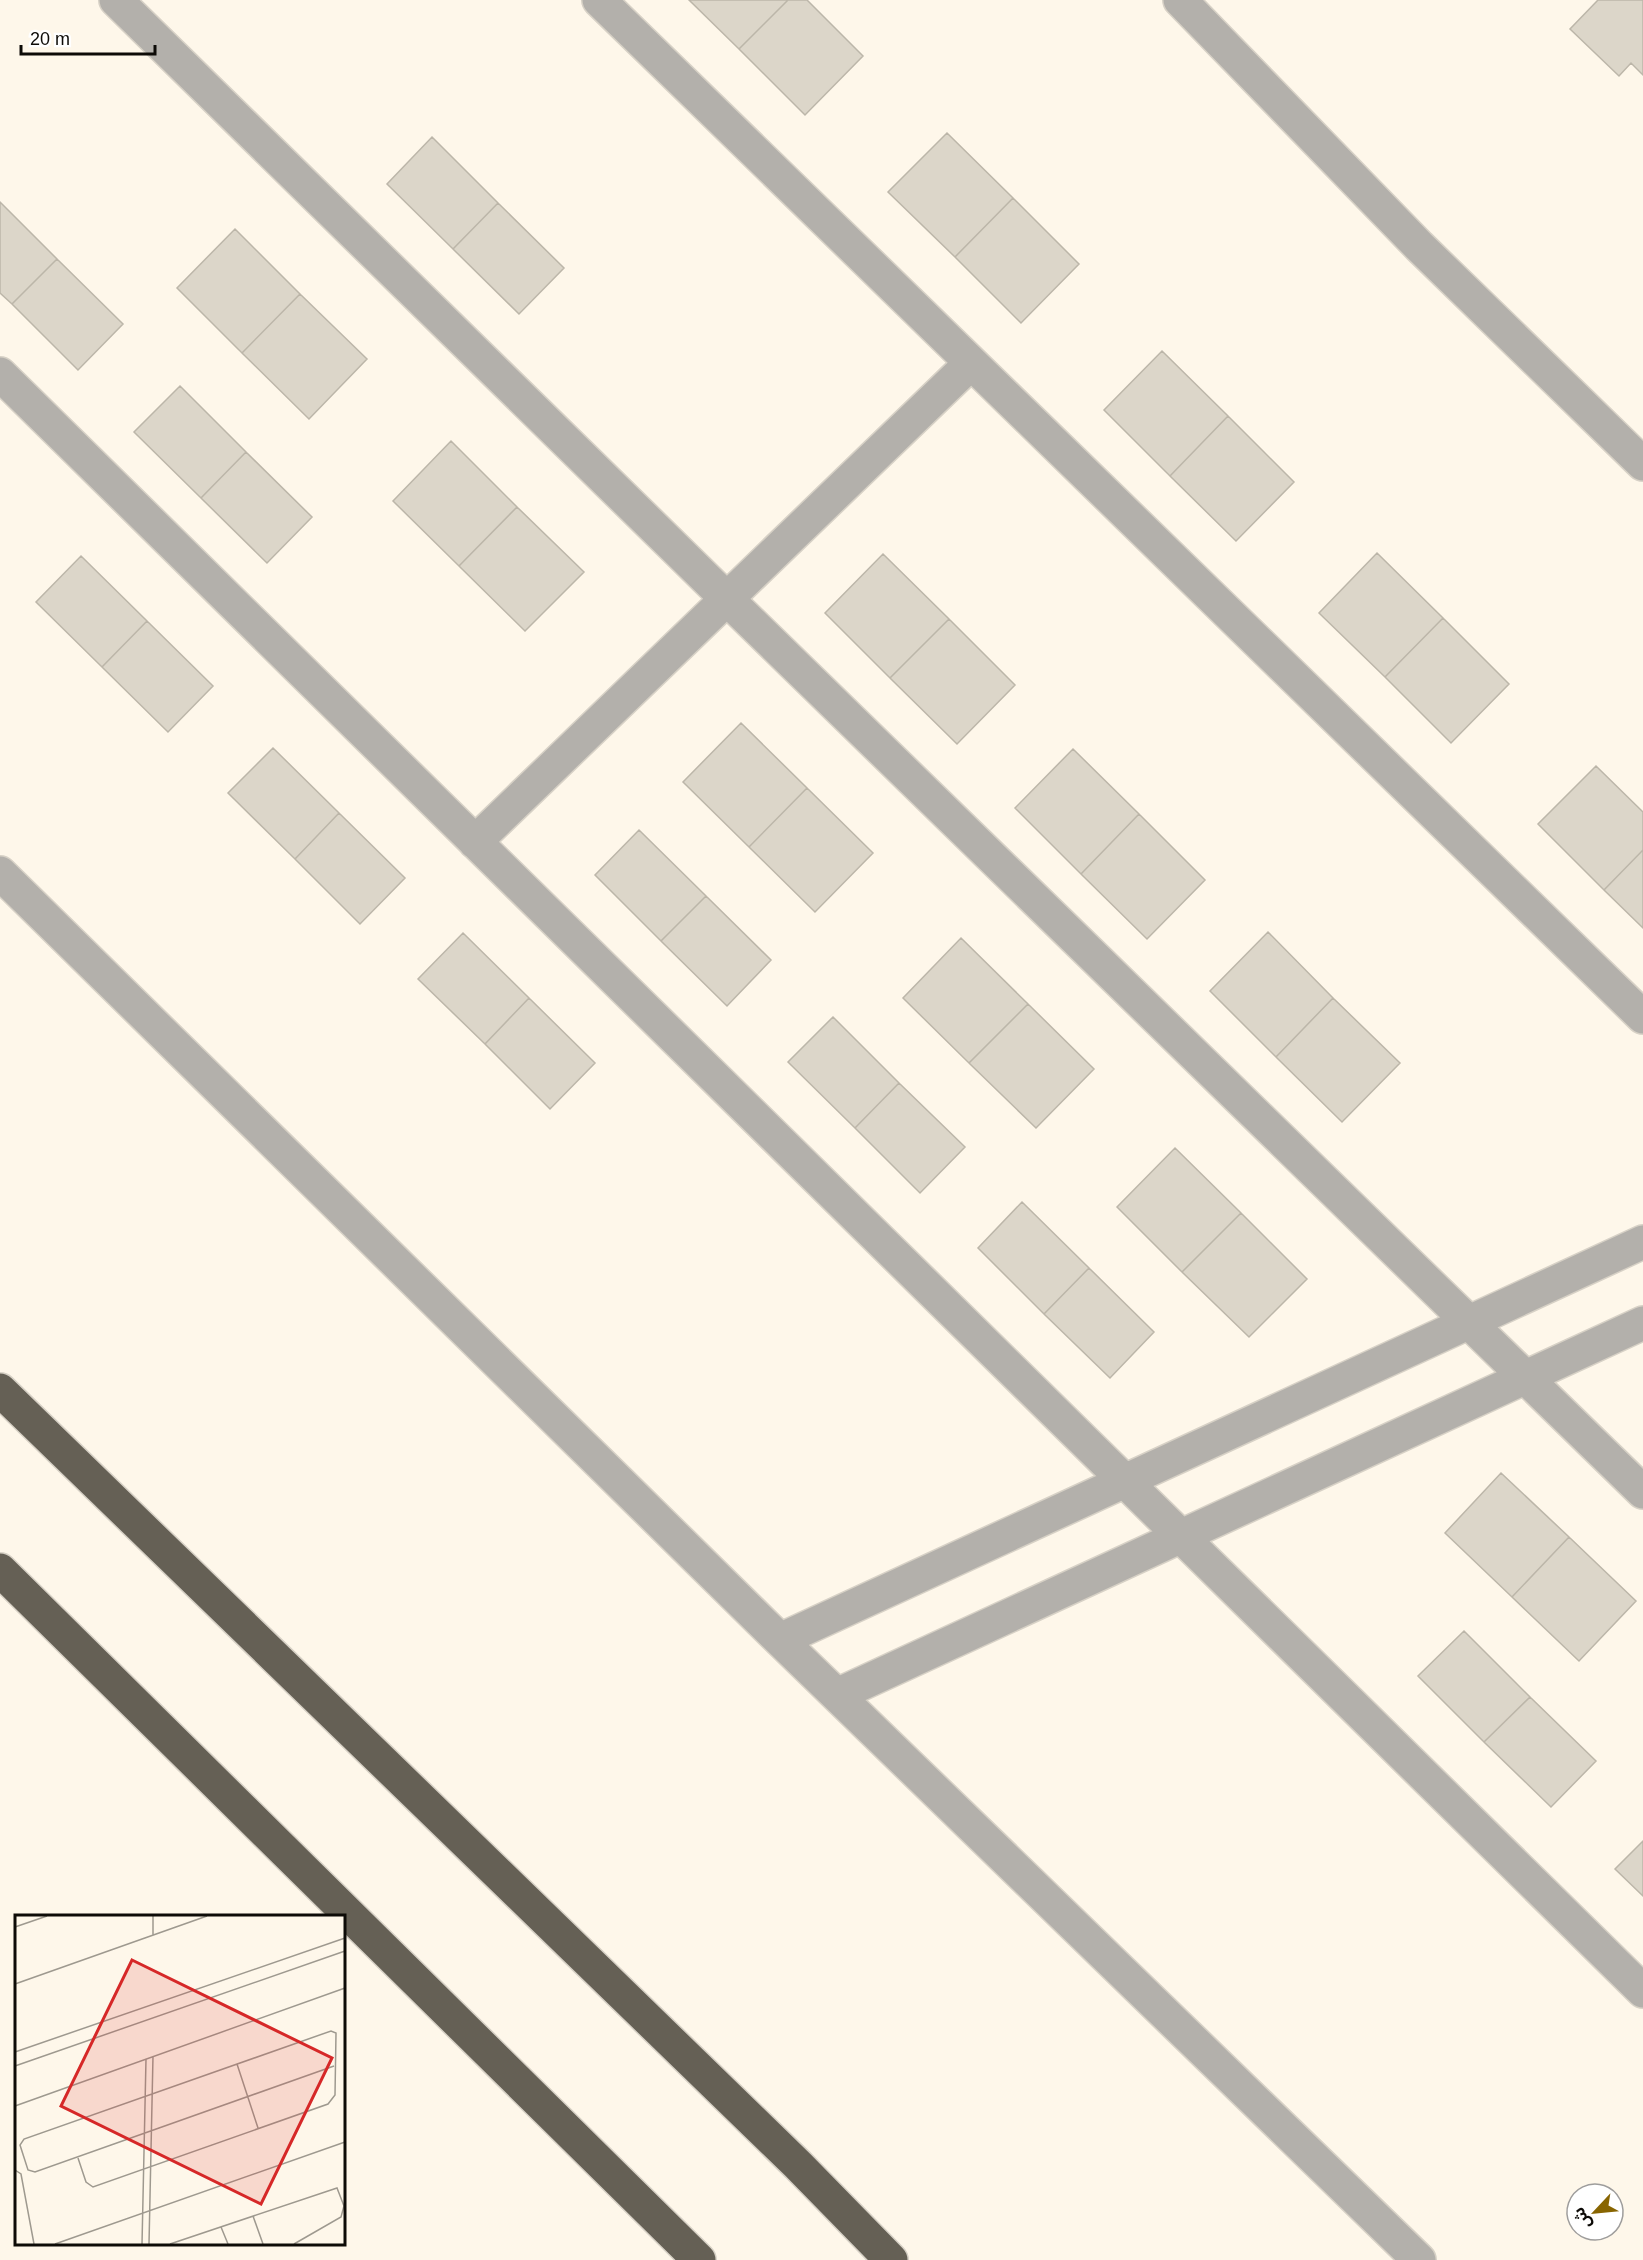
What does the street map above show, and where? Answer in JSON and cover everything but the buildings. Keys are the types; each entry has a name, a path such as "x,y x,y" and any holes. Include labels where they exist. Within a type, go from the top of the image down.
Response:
{"highway":[{"path":"0,1390 798,2165 891,2260"},
{"path":"0,1570 699,2260"}],"street":[{"path":"116,0 726,599 1643,1492"},
{"path":"599,0 970,364 1643,1017"},
{"path":"1180,0 1419,246 1643,464"},
{"path":"475,842 970,364"},
{"path":"0,374 1643,1991"},
{"path":"0,873 780,1640 1419,2260"},
{"path":"780,1640 1643,1242"},
{"path":"837,1695 1643,1323"}]}
